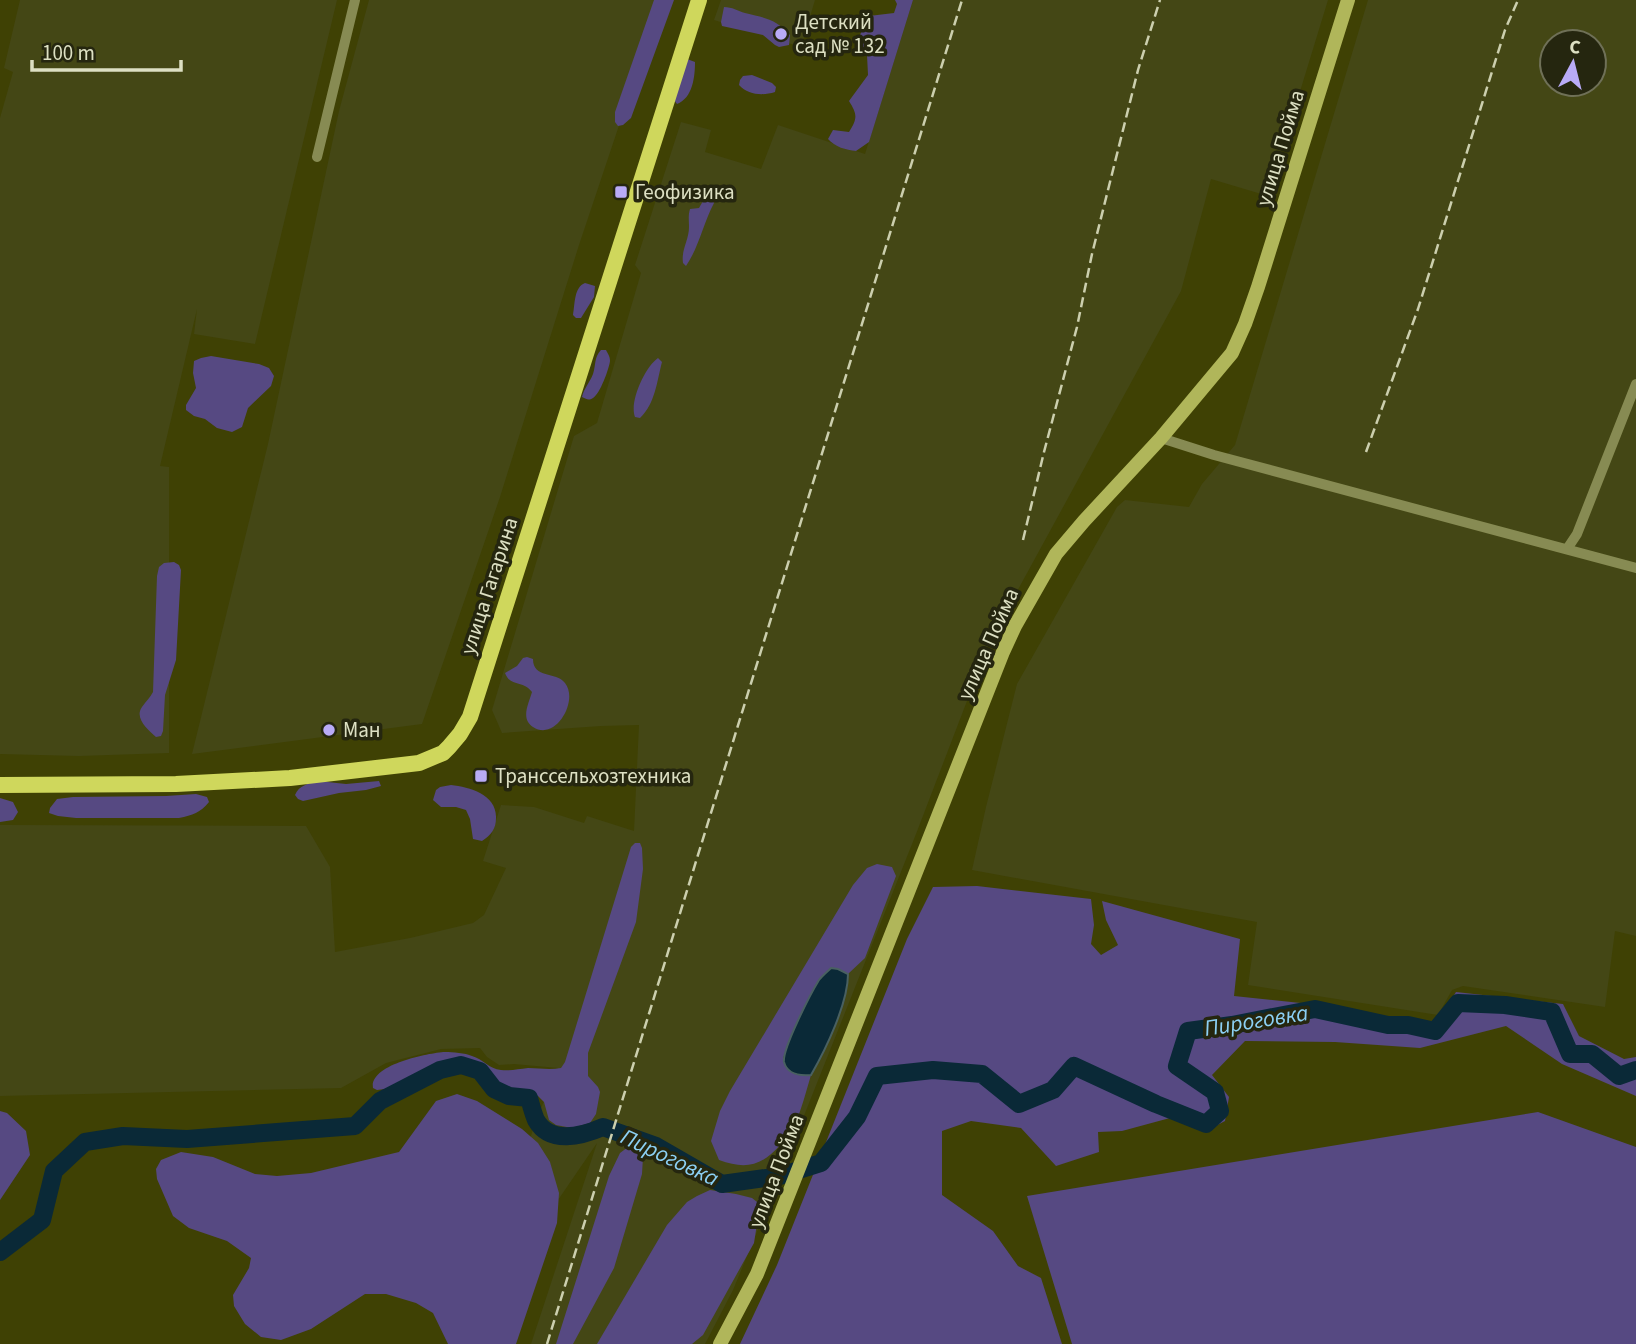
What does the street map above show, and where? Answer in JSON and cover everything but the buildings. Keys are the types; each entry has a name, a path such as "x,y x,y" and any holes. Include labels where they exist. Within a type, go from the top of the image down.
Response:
{"main road":[{"name":"улица Гагарина","path":"0,785 176,784 290,778 419,763 443,753 454,742 470,717 699,0"},
{"name":"улица Пойма","path":"720,1344 757,1274 1015,626 1056,554 1161,438 1231,353 1245,324 1348,0"}],"street":[{"path":"317,157 355,0"},
{"path":"1567,549 1577,534 1636,384"},
{"path":"1161,438 1636,568"}],"shaded area":[{"path":"20,0 337,0 255,344 194,334 197,309 160,466 169,467 169,753 79,756 0,754 0,118 13,72 4,68"},
{"path":"369,0 661,0 579,245 500,497 422,724 192,754 268,444 339,111"},
{"path":"654,0 674,0 631,118 618,126 615,112"},
{"name":"Детский сад № 132","path":"721,0 815,0 801,47 714,20"},
{"path":"895,0 913,0 869,142 856,151 841,148 828,139 833,130 849,132 855,116 849,101 868,75 867,55 859,50 858,39 869,16 894,13 897,4"},
{"path":"913,0 1328,0 1268,196 1211,179 1181,291 990,641 780,1176 733,1290 705,1344 531,1344 597,1143 530,1241 501,1231 536,1120 558,1068 499,1065 480,1048 441,1049 386,1063 341,1088 0,1096 0,825 306,826 330,867 335,952 473,923 484,915 506,868 483,861 501,805 534,807 584,823 587,816 634,831 639,725 502,733 492,710 574,436 597,423 641,273 635,265 681,122 711,130 705,152 761,169 778,125 865,154"},
{"path":"1368,0 1636,0 1636,936 1615,931 1605,1007 1463,986 1452,990 1438,1015 1248,985 1257,922 972,870 1017,684 1117,507 1125,500 1189,507 1202,484 1235,445"},
{"path":"724,7 775,22 790,35 789,45 779,47 763,35 722,26"},
{"path":"687,59 695,62 694,80 687,97 677,104 674,100"},
{"path":"752,75 772,83 776,87 775,92 756,94 739,85 743,76"},
{"path":"707,198 714,203 686,266 683,258 689,232 690,209 699,208"},
{"path":"585,283 595,286 594,297 581,318 576,318 573,315 576,296 581,285"},
{"path":"601,350 606,350 610,358 604,381 593,398 582,397 593,374 596,358"},
{"path":"211,356 259,364 269,368 274,376 271,386 248,408 242,427 232,432 217,428 186,410 196,388 194,361"},
{"path":"658,358 662,362 652,399 640,418 635,417 634,403 639,385"},
{"path":"174,562 181,570 176,660 165,695 163,731 161,736 156,737 143,724 140,711 153,692 159,567 164,563"},
{"path":"527,657 533,659 537,670 561,679 569,690 563,717 550,729 542,730 529,724 526,711 532,692 510,680 505,673"},
{"path":"318,781 346,784 379,781 381,786 303,801 295,795 301,787"},
{"path":"451,785 474,790 492,803 495,825 482,841 473,839 466,810 441,807 433,800 436,790"},
{"path":"196,794 207,797 209,802 196,813 179,818 76,818 49,813 57,799"},
{"path":"0,798 13,802 18,812 13,820 0,822"},
{"path":"640,843 642,848 643,869 636,922 588,1053 588,1076 600,1092 596,1114 590,1123 572,1128 556,1125 549,1120 544,1102 538,1096 499,1084 489,1078 481,1068 464,1062 436,1064 385,1089 373,1088 374,1080 389,1067 437,1053 466,1054 501,1070 561,1068 631,847"},
{"path":"877,864 892,867 896,876 865,958 848,974 838,969 820,978 783,1058 803,1076 811,1075 793,1130 767,1157 753,1164 737,1165 719,1160 711,1141 720,1111 730,1091 853,885 867,868"},
{"path":"977,886 1091,899 1094,925 1091,944 1101,955 1118,945 1106,920 1102,901 1240,939 1234,996 1329,1006 1418,1025 1437,1021 1456,992 1563,1004 1579,1036 1624,1059 1636,1057 1636,1096 1562,1064 1506,1026 1420,1048 1335,1042 1245,1041 1212,1075 1229,1097 1225,1121 1204,1132 1181,1115 1122,1131 1098,1132 1099,1152 1056,1166 1021,1128 971,1121 942,1131 942,1195 993,1231 1018,1266 1041,1278 1062,1344 740,1344 777,1265 907,939 933,887"},
{"path":"457,1094 477,1101 522,1129 538,1143 550,1162 559,1193 557,1223 516,1344 448,1344 433,1313 416,1303 386,1294 365,1294 311,1329 281,1340 261,1337 245,1324 234,1306 233,1295 249,1268 251,1258 227,1241 189,1228 173,1216 157,1179 156,1169 161,1160 181,1152 213,1157 255,1174 277,1176 311,1173 399,1152 436,1101"},
{"path":"0,1111 7,1113 26,1131 30,1155 0,1200"},
{"path":"1538,1112 1636,1147 1636,1344 1072,1344 1027,1196"},
{"path":"632,1144 640,1146 643,1157 642,1174 614,1268 573,1344 556,1344 609,1176 620,1153"},
{"path":"710,1190 752,1198 757,1202 759,1211 754,1243 703,1335 692,1344 597,1344 667,1225 687,1202"}],"water":[{"path":"831,968 848,974 840,1012 811,1075 794,1073 784,1062 788,1046 815,987"}],"waterway":[{"name":"Пироговка","path":"0,1252 42,1220 54,1171 85,1142 123,1136 187,1139 355,1126 380,1101 440,1070 461,1065 480,1071 494,1089 509,1096 529,1098 536,1120 549,1133 567,1136 603,1127 656,1146 722,1184 780,1176 821,1163 857,1117 877,1076 933,1070 982,1074 1019,1104 1053,1090 1074,1066 1206,1124 1220,1111 1215,1092 1177,1066 1188,1031 1315,1009 1388,1025 1408,1025 1435,1031 1458,1003 1505,1005 1552,1012 1570,1054 1592,1054 1619,1076 1636,1070"}],"railway":[{"path":"547,1344 962,0"},
{"path":"1023,540 1138,70 1160,0"},
{"path":"1366,452 1418,309 1505,30 1518,0"}],"place":[{"name":"Детский сад № 132","path":"781,34"},
{"name":"Геофизика","path":"621,192"},
{"name":"Ман","path":"329,730"},
{"name":"Транссельхозтехника","path":"481,776"}]}
